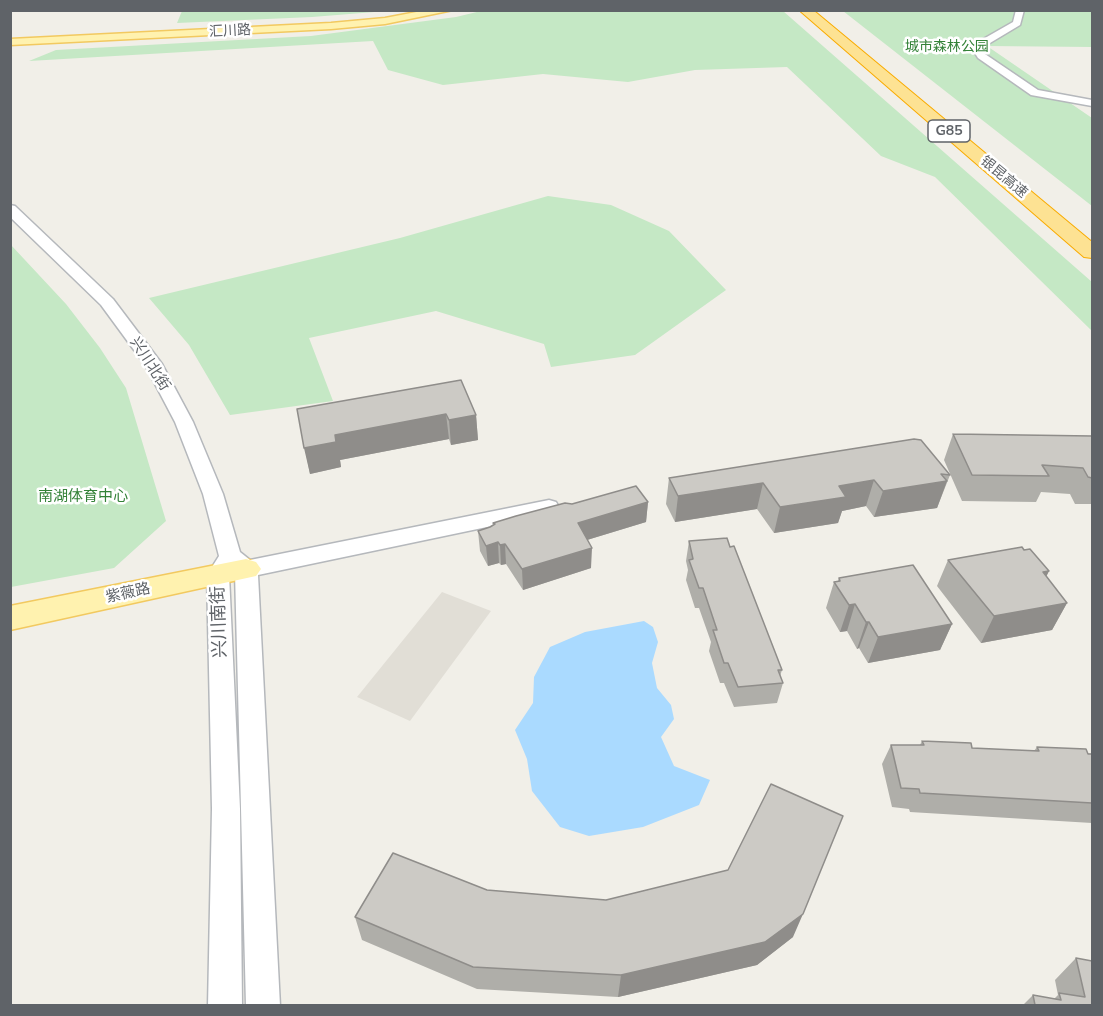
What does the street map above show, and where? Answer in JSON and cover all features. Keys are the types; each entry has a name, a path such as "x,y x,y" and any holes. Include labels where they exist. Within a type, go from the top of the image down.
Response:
{"highway":[{"name":"银昆高速","path":"805,10 1092,252"},
{"name":"银昆高速","path":"816,10 1092,233"}],"main road":[{"name":"汇川路","path":"10,40 331,22 429,10"},
{"name":"汇川路","path":"10,40 331,26 385,21 448,10"},
{"name":"紫薇路","path":"10,618 231,567"}],"street":[{"path":"1020,10 1017,23 981,44 978,50 981,56 1035,93 1091,103"},
{"name":"兴川北街","path":"10,209 107,302 153,364 184,422 213,494 231,567"},
{"path":"231,567 549,507"},
{"name":"兴川南街","path":"225,1005 231,567"},
{"name":"兴川南街","path":"231,567 263,1005"}],"shaded area":[{"path":"442,592 491,611 410,721 357,697"}],"green space":[{"path":"182,10 387,11 177,23"},
{"path":"481,11 783,11 1092,282 1092,331 935,177 881,156 787,67 695,70 628,82 543,74 443,85 388,70 373,41 29,61 56,50 311,36 456,17"},
{"name":"城市森林公园","path":"843,11 1092,11 1092,47 987,46 1092,118 1092,206"},
{"path":"548,196 611,205 669,231 726,290 635,355 551,367 544,344 436,311 309,338 333,401 230,415 189,345 149,298 400,238"},
{"name":"南湖体育中心","path":"11,245 66,304 100,348 126,388 166,521 114,568 11,587"}],"water":[{"path":"644,621 653,627 658,642 652,663 657,688 671,705 674,719 661,737 674,766 710,780 699,805 643,827 589,836 560,827 532,791 527,759 515,730 533,703 534,677 550,647 585,632"}],"building":[{"path":"461,380 476,415 449,420 446,414 335,435 336,442 304,448 297,409"},
{"path":"953,434 1092,436 1092,478 1088,477 1083,468 1042,465 1049,476 972,475"},
{"path":"914,439 921,440 950,475 941,474 947,481 883,491 874,480 839,486 846,497 780,507 763,483 678,496 669,478"},
{"path":"636,486 648,502 578,523 592,548 522,569 505,544 500,545 498,542 486,546 478,531 495,524 493,523 516,516 565,503 572,504"},
{"path":"727,538 730,547 734,546 782,670 778,670 783,683 738,687 728,663 724,663 713,630 717,630 703,588 699,588 689,560 693,559 689,541"},
{"path":"1022,547 1024,550 1030,549 1049,571 1043,572 1067,603 994,616 948,560"},
{"path":"913,565 952,624 878,637 855,604 849,605 834,582 840,581 839,578"},
{"path":"922,741 971,743 972,748 1039,751 1037,747 1086,749 1088,754 1092,754 1092,803 920,793 919,789 901,788 891,745 924,745"},
{"path":"771,784 843,816 803,914 765,942 621,975 473,967 355,917 393,853 487,890 606,900 728,870"},
{"path":"1076,958 1092,961 1092,1005 1035,1005 1033,995 1061,1000 1059,993 1085,997"}]}
